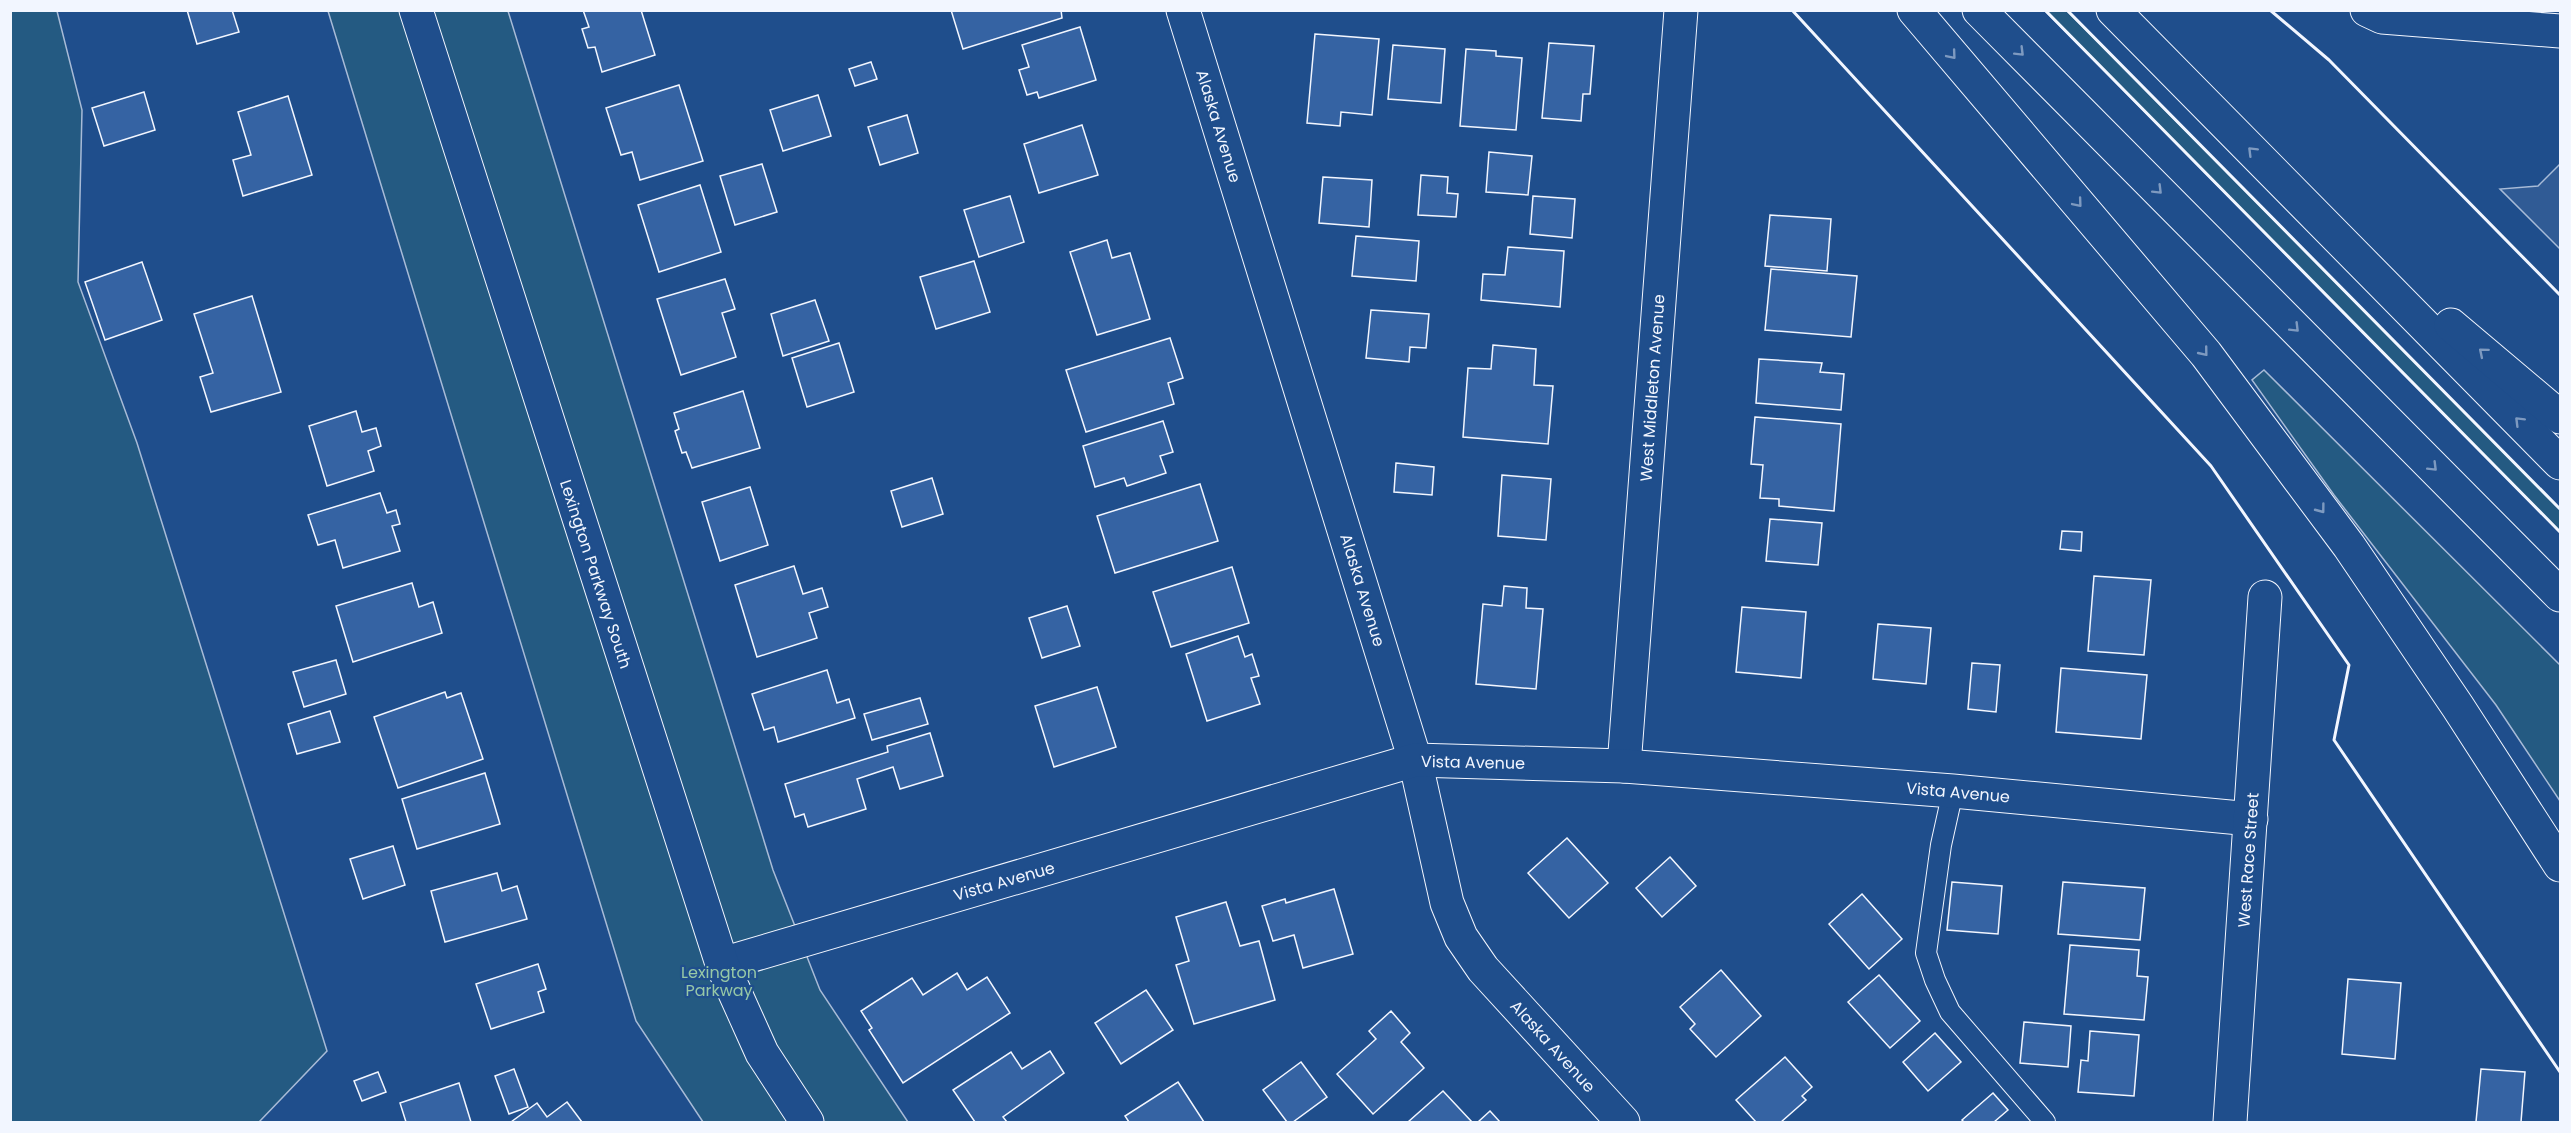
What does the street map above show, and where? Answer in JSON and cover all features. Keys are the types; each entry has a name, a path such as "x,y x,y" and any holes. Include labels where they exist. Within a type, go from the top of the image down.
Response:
{"main road":[{"name":"Lexington Parkway South","path":"416,10 722,964 762,1053 807,1122"},
{"name":"Alaska Avenue","path":"1183,10 1415,760 1447,903 1461,937 1483,969 1623,1122"},
{"name":"West Middleton Avenue","path":"1624,766 1681,10"},
{"path":"1914,10 2206,354 2349,546 2458,707 2560,865"},
{"path":"1979,10 2560,595"},
{"path":"2113,10 2560,462"},
{"path":"2367,10 2382,17 2560,31"},
{"path":"2293,193 2560,417"},
{"name":"West Race Street","path":"2230,1122 2265,597"},
{"name":"Vista Avenue","path":"722,964 1415,760 1624,766 1953,791 2251,819"}],"lane":[{"path":"1953,791 1941,845 1926,953 1935,980 1950,1012 2045,1122"}],"green space":[{"path":"10,11 57,11 82,110 78,282 137,443 327,1051 259,1122 11,1122"},
{"name":"Lexington Parkway","path":"328,11 508,11 773,870 820,990 908,1122 703,1122 636,1021"},
{"path":"2045,11 2067,11 2560,509 2560,532"},
{"path":"2264,370 2560,665 2560,801 2496,705 2334,495 2252,380"}],"shaded area":[{"path":"2560,164 2560,249 2500,189 2538,186"}],"building":[{"path":"187,10 232,10 239,32 197,44"},
{"path":"583,10 641,10 655,55 602,72 595,47 588,48 582,29 589,27"},
{"path":"951,10 1061,10 1062,18 963,49"},
{"path":"1080,27 1096,80 1039,98 1037,92 1027,95 1019,70 1029,67 1022,45"},
{"path":"1315,34 1379,39 1372,115 1341,112 1340,126 1307,123"},
{"path":"1549,43 1594,46 1590,94 1583,94 1581,121 1542,118"},
{"path":"1393,45 1445,49 1441,103 1388,99"},
{"path":"1466,49 1496,51 1496,56 1522,58 1516,130 1460,126"},
{"path":"871,62 877,79 855,86 849,69"},
{"path":"679,85 703,161 640,180 632,152 621,155 606,108"},
{"path":"144,92 155,130 104,146 92,108"},
{"path":"818,95 831,136 783,151 770,110"},
{"path":"288,96 312,175 243,196 233,160 251,155 238,112"},
{"path":"907,115 918,153 880,165 868,127"},
{"path":"1082,125 1098,175 1039,193 1024,144"},
{"path":"1489,152 1532,156 1528,195 1486,192"},
{"path":"762,164 777,212 735,225 720,176"},
{"path":"1421,175 1448,177 1447,193 1458,194 1456,217 1418,215"},
{"path":"1323,177 1372,180 1369,227 1319,223"},
{"path":"700,185 721,252 659,272 638,205"},
{"path":"1010,196 1024,242 979,257 964,210"},
{"path":"1533,196 1575,199 1572,238 1530,234"},
{"path":"1770,215 1831,219 1827,271 1765,266"},
{"path":"1356,236 1419,241 1416,281 1352,276"},
{"path":"1107,240 1112,258 1130,253 1150,319 1097,335 1070,252"},
{"path":"1508,247 1564,251 1560,307 1481,300 1483,274 1505,275"},
{"path":"974,261 990,312 936,329 920,277"},
{"path":"142,262 162,320 105,340 85,282"},
{"path":"1771,269 1857,276 1851,337 1765,330"},
{"path":"725,279 735,309 722,313 736,357 681,375 657,299"},
{"path":"252,296 281,392 211,412 200,377 213,373 194,314"},
{"path":"815,300 829,341 783,356 771,314"},
{"path":"1371,310 1429,314 1426,348 1410,347 1409,362 1366,358"},
{"path":"1170,338 1183,378 1168,383 1174,404 1086,432 1066,370"},
{"path":"839,343 854,392 807,407 792,358"},
{"path":"1493,345 1536,349 1534,385 1553,386 1548,444 1463,437 1468,368 1491,369"},
{"path":"1759,359 1822,363 1820,372 1844,374 1841,410 1756,403"},
{"path":"743,391 760,448 692,468 686,452 682,453 675,431 679,429 674,413"},
{"path":"356,411 362,432 376,428 381,446 368,451 374,471 327,486 309,426"},
{"path":"1755,417 1841,424 1834,511 1779,506 1779,499 1760,498 1763,465 1751,464"},
{"path":"1163,421 1173,452 1160,456 1166,473 1127,486 1124,478 1095,487 1083,446"},
{"path":"1396,463 1434,467 1432,495 1394,492"},
{"path":"1502,475 1551,479 1546,540 1498,536"},
{"path":"932,478 943,514 902,527 891,491"},
{"path":"1200,484 1218,541 1115,573 1097,516"},
{"path":"750,487 768,545 720,561 702,502"},
{"path":"380,493 387,513 396,510 400,524 392,526 400,551 343,568 335,540 318,545 308,515"},
{"path":"1770,519 1822,523 1818,565 1766,561"},
{"path":"2062,531 2082,532 2081,551 2060,549"},
{"path":"794,566 803,594 822,588 828,607 809,613 817,638 757,657 735,585"},
{"path":"1232,567 1249,623 1171,647 1153,592"},
{"path":"2094,576 2151,580 2144,655 2088,651"},
{"path":"412,583 419,607 433,602 442,633 353,662 336,606"},
{"path":"1504,586 1527,588 1526,608 1543,609 1536,689 1476,684 1483,604 1502,606"},
{"path":"1067,606 1080,646 1042,658 1029,618"},
{"path":"1742,607 1806,612 1801,678 1736,672"},
{"path":"1878,624 1931,628 1926,684 1873,679"},
{"path":"1238,636 1245,657 1252,654 1259,676 1251,678 1260,704 1207,721 1186,654"},
{"path":"336,660 346,694 304,707 293,672"},
{"path":"1972,663 2000,665 1996,712 1968,709"},
{"path":"2061,668 2147,675 2141,739 2056,732"},
{"path":"827,670 837,703 849,699 855,718 778,742 774,727 764,730 752,694"},
{"path":"1097,687 1116,747 1054,767 1035,706"},
{"path":"445,692 447,698 461,693 483,759 398,788 374,717"},
{"path":"920,698 928,724 872,740 864,714"},
{"path":"330,711 340,742 297,754 288,724"},
{"path":"930,733 943,776 900,789 893,767 857,779 866,809 808,827 804,814 795,817 785,784 888,752 887,746"},
{"path":"485,773 500,824 417,849 402,799"},
{"path":"1567,838 1608,883 1569,918 1528,873"},
{"path":"393,846 405,885 363,899 350,859"},
{"path":"1670,857 1696,886 1662,917 1636,888"},
{"path":"497,873 502,891 517,886 527,919 445,942 431,891"},
{"path":"1952,882 2002,886 1998,934 1947,930"},
{"path":"2063,882 2145,888 2140,940 2058,934"},
{"path":"1334,889 1353,954 1303,968 1294,935 1273,941 1262,906 1285,899 1286,903"},
{"path":"1862,894 1902,939 1869,969 1829,924"},
{"path":"1226,902 1240,946 1259,941 1275,1000 1194,1024 1176,965 1189,961 1176,917"},
{"path":"2070,945 2139,950 2137,976 2148,977 2144,1020 2064,1014"},
{"path":"538,964 546,989 538,992 544,1012 491,1029 476,984"},
{"path":"1721,970 1761,1016 1716,1057 1690,1029 1695,1024 1680,1007"},
{"path":"957,973 967,990 987,977 1010,1013 903,1083 869,1030 872,1028 861,1011 912,978 923,995"},
{"path":"1879,975 1920,1021 1890,1048 1848,1002"},
{"path":"2348,979 2401,983 2395,1059 2342,1054"},
{"path":"1146,990 1173,1030 1121,1064 1095,1023"},
{"path":"1391,1011 1410,1033 1401,1042 1424,1068 1373,1114 1337,1074 1376,1039 1369,1031"},
{"path":"2024,1022 2071,1026 2068,1067 2020,1063"},
{"path":"2090,1031 2139,1035 2134,1096 2078,1092 2081,1060 2088,1061"},
{"path":"1935,1033 1961,1062 1928,1091 1903,1062"},
{"path":"1050,1051 1064,1073 1003,1117 1007,1122 975,1122 953,1090 1011,1052 1022,1069"},
{"path":"1785,1057 1812,1087 1802,1096 1806,1100 1781,1122 1756,1122 1736,1100"},
{"path":"1301,1062 1327,1097 1293,1122 1287,1122 1263,1090"},
{"path":"514,1069 528,1107 509,1114 495,1076"},
{"path":"2481,1069 2525,1072 2521,1122 2476,1122"},
{"path":"378,1072 386,1092 362,1101 354,1081"},
{"path":"1178,1082 1204,1122 1129,1122 1125,1116"},
{"path":"459,1083 471,1122 406,1122 400,1103"},
{"path":"1443,1091 1472,1122 1408,1122"},
{"path":"1993,1093 2008,1110 1994,1122 1964,1122 1962,1120"},
{"path":"567,1102 582,1122 511,1122 537,1103 547,1117"},
{"path":"1490,1111 1500,1122 1478,1122"}],"wall":[{"path":"1792,10 2211,466 2349,665 2334,740 2560,1072"},
{"path":"2045,10 2560,532"},
{"path":"2067,10 2560,509"},
{"path":"2270,10 2329,60 2560,295"}]}
